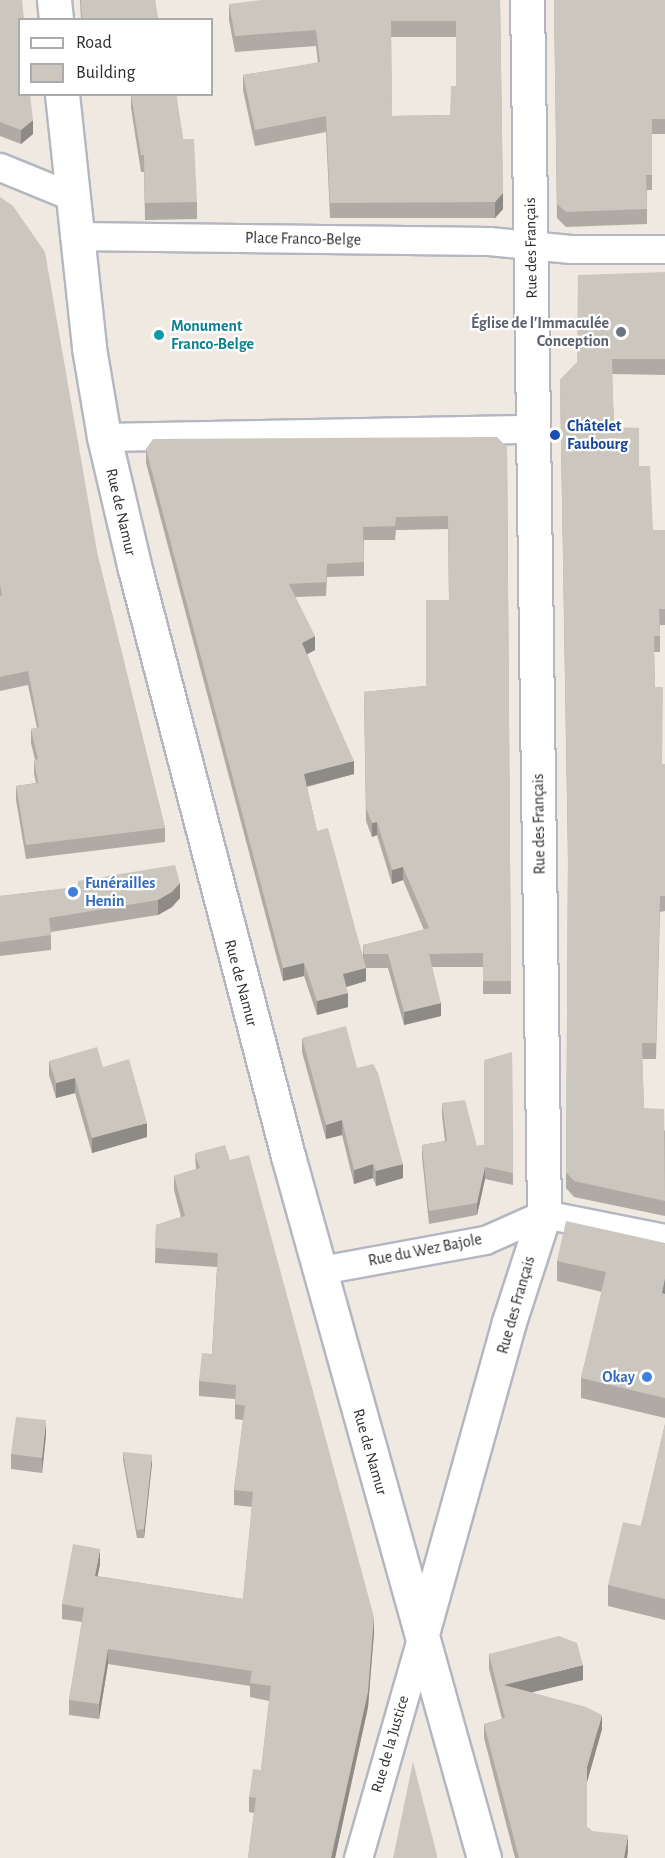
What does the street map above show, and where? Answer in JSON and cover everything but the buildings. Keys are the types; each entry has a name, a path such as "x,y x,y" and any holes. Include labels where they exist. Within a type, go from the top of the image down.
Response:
{"main road":[{"path":"54,0 56,18"},
{"name":"Rue des Français","path":"423,1630 509,1322 544,1214 527,0"},
{"name":"Rue de Namur","path":"62,96 74,236 104,437 204,841 375,1474 423,1630 484,1858"}],"street":[{"path":"0,167 71,196"},
{"name":"Place Franco-Belge","path":"74,236 489,241 532,247 665,249"},
{"path":"104,437 532,429"},
{"path":"544,1214 665,1238"},
{"name":"Rue du Wez Bajole","path":"321,1269 485,1240 544,1214"},
{"name":"Rue de la Justice","path":"358,1858 423,1630"}],"place":[{"name":"Église de l'Immaculée Conception","path":"621,332"},
{"name":"Monument Franco-Belge","path":"159,335"},
{"name":"Châtelet Faubourg","path":"555,435"},
{"name":"Funérailles Henin","path":"73,892"},
{"name":"Okay","path":"647,1377"}]}
